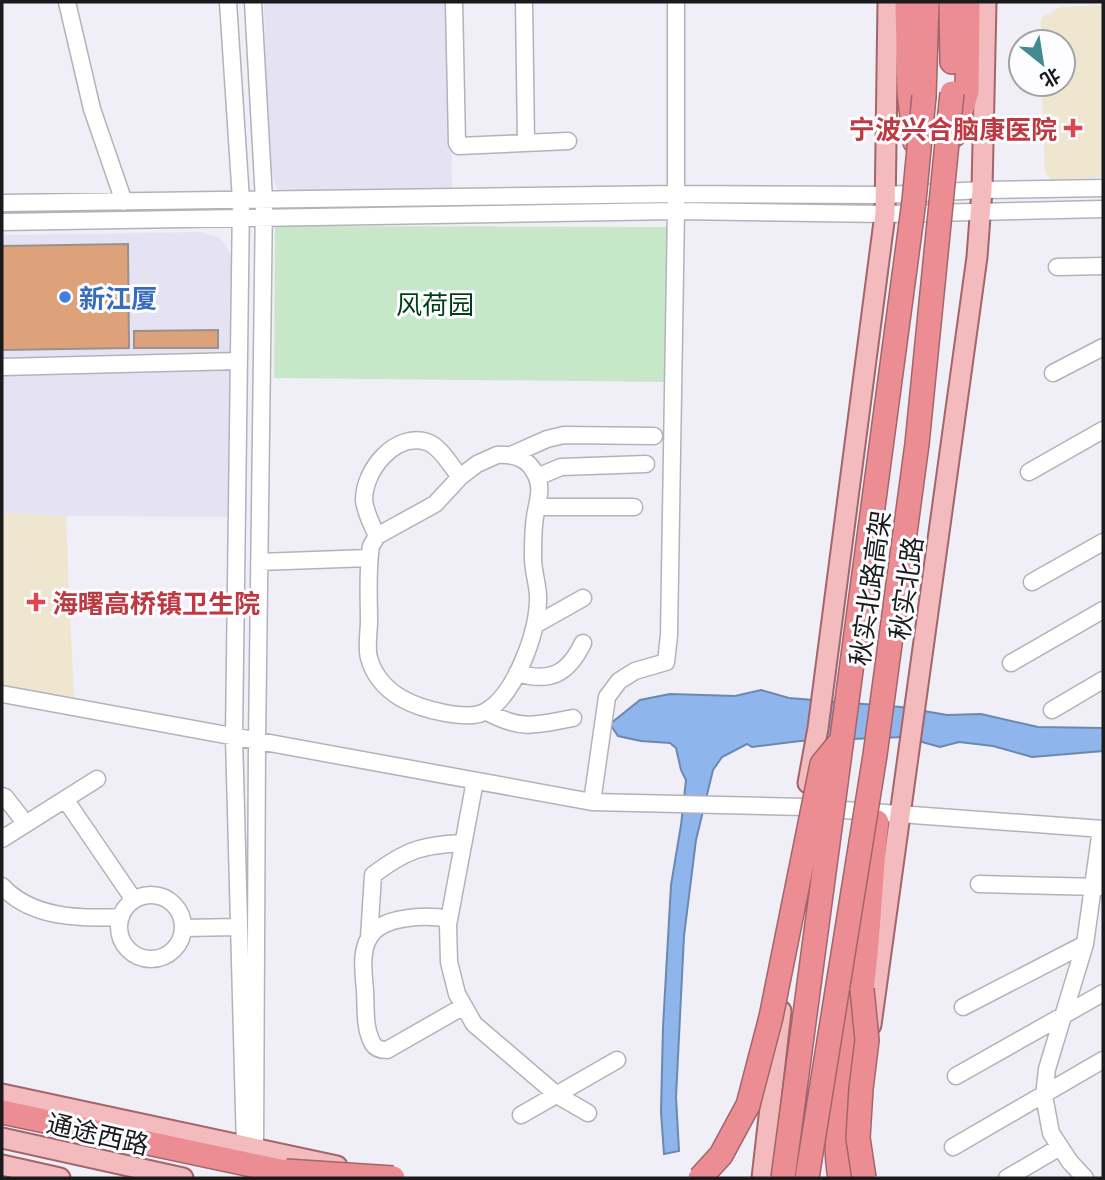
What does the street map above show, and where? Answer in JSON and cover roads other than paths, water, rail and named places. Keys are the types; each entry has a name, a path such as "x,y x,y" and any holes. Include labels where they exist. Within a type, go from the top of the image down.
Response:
{"highway":[{"path":"907,2 909,92 918,168"},
{"name":"秋实北路高架","path":"783,1178 918,168 927,2"},
{"name":"秋实北路高架","path":"807,1178 812,1133 875,755 917,444 952,93 951,2"},
{"path":"945,165 967,91 968,2"},
{"path":"700,1178 721,1155 748,1105 771,1017 822,764 841,741"},
{"path":"864,1178 858,1138 867,1040 862,989 872,863 883,779 875,755"},
{"path":"839,1178 836,1153 841,1093 852,1026 862,989"},
{"path":"2,1112 313,1178"},
{"path":"286,1171 393,1178"}],"main road":[{"path":"762,1178 804,807 818,728 885,204 888,2"},
{"name":"秋实北路","path":"849,1178 975,271 982,190 986,2"},
{"path":"2,1094 393,1178"},
{"name":"通途西路","path":"2,1138 183,1178"},
{"name":"通途西路","path":"2,1165 60,1178"}],"street":[{"path":"67,2 92,109 124,202"},
{"path":"228,2 241,200 234,737 239,927 250,1148"},
{"path":"250,1148 264,218 253,2"},
{"path":"454,2 459,146 568,141"},
{"path":"524,2 526,142"},
{"path":"592,802 607,697 619,681 635,671 666,662 669,635 676,2"},
{"path":"885,204 982,190 1103,188"},
{"path":"2,203 264,200 885,204 980,212 1103,209"},
{"path":"2,222 240,219 675,203"},
{"path":"1057,267 1103,266"},
{"path":"1053,373 1103,347"},
{"path":"2,367 239,361"},
{"path":"1029,472 1103,430"},
{"path":"511,454 528,461 537,477 540,491 532,569 538,585 538,602 535,625 522,665 499,700 487,712 469,715 411,704 388,691 368,656 369,558 371,546 377,536 435,504 460,477 477,464 497,455 511,454 564,435 654,436"},
{"path":"377,536 364,503 366,484 375,464 399,444 425,441 435,446 460,477"},
{"path":"537,477 561,467 646,464"},
{"path":"537,508 634,506"},
{"path":"1032,582 1103,542"},
{"path":"259,562 369,558"},
{"path":"535,625 583,598"},
{"path":"1011,663 1103,610"},
{"path":"517,673 532,678 551,676 574,661 583,643"},
{"path":"1052,710 1103,680"},
{"path":"2,694 592,802 804,807 1102,829 1098,887 1086,944 1047,1069 1044,1096 1051,1133 1085,1178"},
{"path":"487,712 508,723 525,725 573,718"},
{"path":"2,839 97,779"},
{"path":"475,781 449,919 449,962 457,994 474,1024 557,1095 587,1114"},
{"path":"2,796 26,824"},
{"path":"65,799 134,900"},
{"path":"463,843 440,844 406,852 373,875 369,938 363,961 367,1026 374,1046 379,1049 387,1050 464,1006"},
{"path":"979,884 1098,887"},
{"path":"2,886 15,900 42,910 80,919 121,917"},
{"path":"148,895 163,897 180,913 183,928 178,943 167,954 145,958 131,952 122,940 121,917 134,900 148,895"},
{"path":"369,938 377,928 394,920 431,916 449,919"},
{"path":"183,928 239,927"},
{"path":"963,1007 1086,944"},
{"path":"956,1076 1103,993"},
{"path":"521,1115 617,1060"},
{"path":"953,1147 1103,1060"},
{"path":"1007,1178 1060,1147"}],"water":[{"path":"761,690 789,698 901,707 947,715 981,714 1038,727 1103,728 1103,751 1032,757 993,746 959,742 940,747 904,737 800,741 752,747 747,744 722,757 713,770 696,840 684,936 676,1097 679,1151 664,1154 661,1112 663,1027 671,885 686,780 676,748 670,743 618,736 610,724 640,700 670,694 735,696"}],"place":[{"name":"宁波兴合脑康医院","path":"1073,128"},
{"name":"新江厦","path":"65,297"},
{"name":"海曙高桥镇卫生院","path":"36,602"}],"park label":[{"name":"风荷园","path":"435,303"}]}
